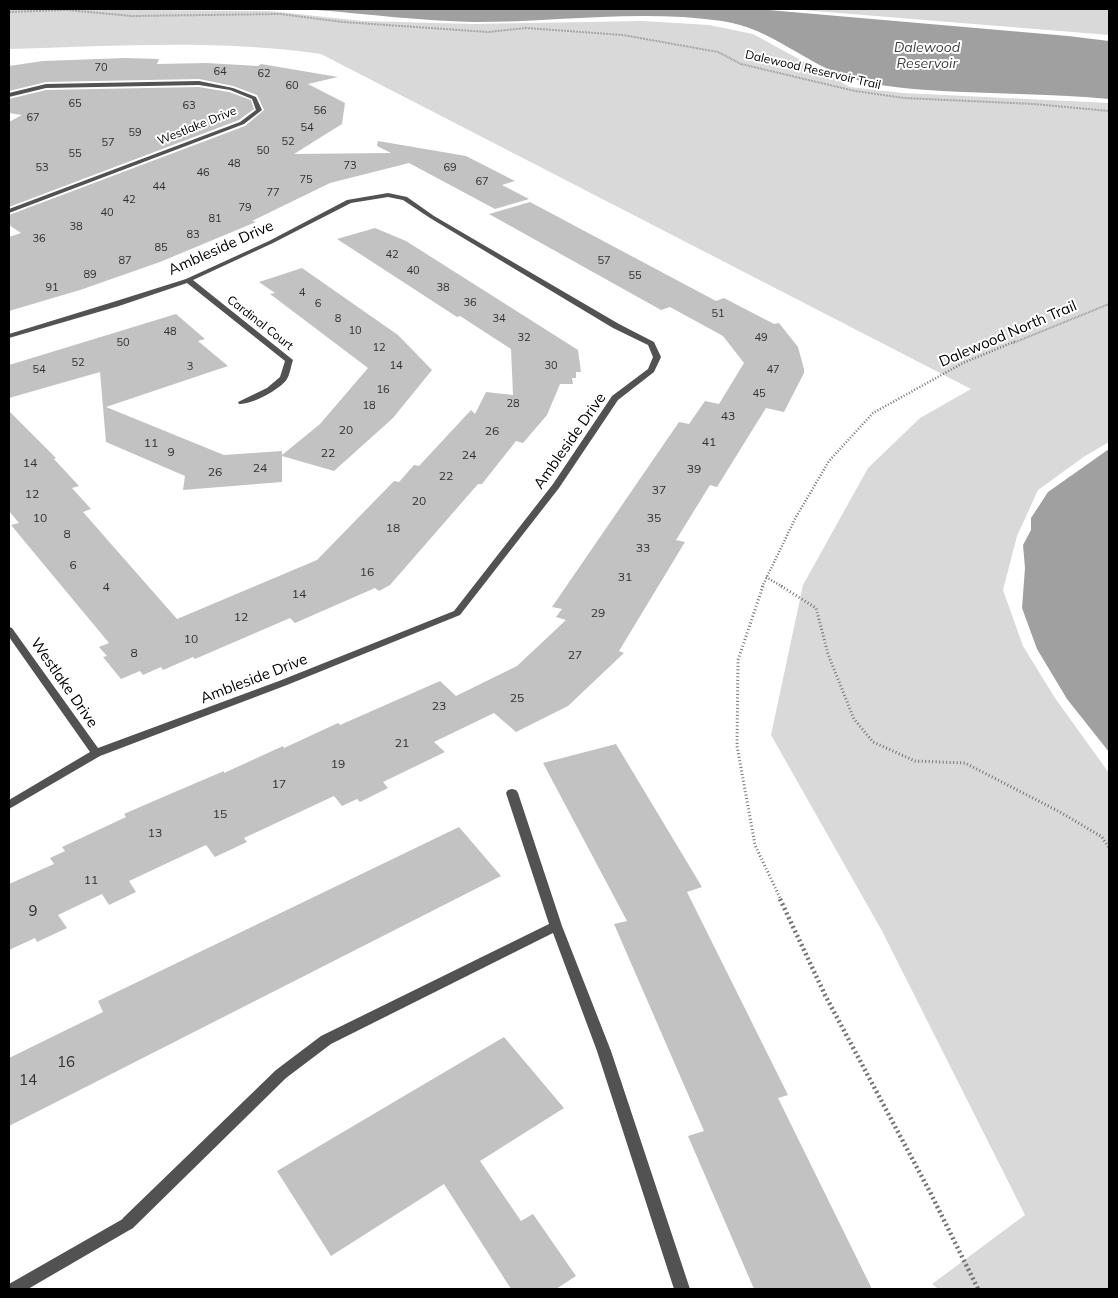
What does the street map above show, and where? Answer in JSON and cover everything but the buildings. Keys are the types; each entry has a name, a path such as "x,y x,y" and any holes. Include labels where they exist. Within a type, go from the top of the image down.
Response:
{"street":[{"name":"Westlake Drive","path":"9,94 46,86 199,83 231,88 254,98 259,110 242,123 9,211"},
{"name":"Ambleside Drive","path":"9,336 188,280 271,242 349,201 368,197 397,196 405,198 432,217 507,262 616,326 651,344 657,357 651,370 616,398 556,486 457,613 283,683 96,753 9,805"},
{"name":"Cardinal Court","path":"188,280 289,360 284,378 270,390 242,402"},
{"name":"Westlake Drive","path":"9,630 96,753"},
{"path":"512,793 556,926 604,1051 682,1289"},
{"path":"14,1289 128,1223 281,1074 326,1040 556,926"}],"path":[{"name":"Dalewood Reservoir Trail","path":"9,12 67,10 132,16 280,14 298,18 308,16 342,22 488,32 526,28 623,34 718,52 742,64 855,91 904,98 1034,104 1109,111"},
{"name":"Dalewood North Trail","path":"978,1289 825,995 755,845 737,746 738,660 766,577 796,517 829,461 873,412 963,363 1109,304"},
{"path":"766,577 816,608 828,654 854,719 873,742 915,761 965,764 1060,812 1102,837 1109,848"}],"shaded area":[{"path":"9,9 269,11 363,21 473,24 642,21 709,25 753,34 850,87 903,93 1109,103 1109,442 1085,456 1038,490 1017,536 1003,590 1023,646 1055,698 1109,773 1109,1289 938,1289 932,1284 1025,1215 882,931 771,735 803,585 868,468 920,418 971,389 321,54 243,46 204,45 126,45 9,49"},
{"path":"790,9 1109,9 1109,35"}],"water":[{"name":"Dalewood Reservoir","path":"294,9 757,9 1068,36 1109,41 1109,99 942,91 875,84 836,73 757,31 722,21 660,16 629,16 474,22"},
{"path":"1109,449 1109,752 1067,699 1037,649 1022,608 1025,568 1023,545 1031,530 1031,518 1048,492"}]}
